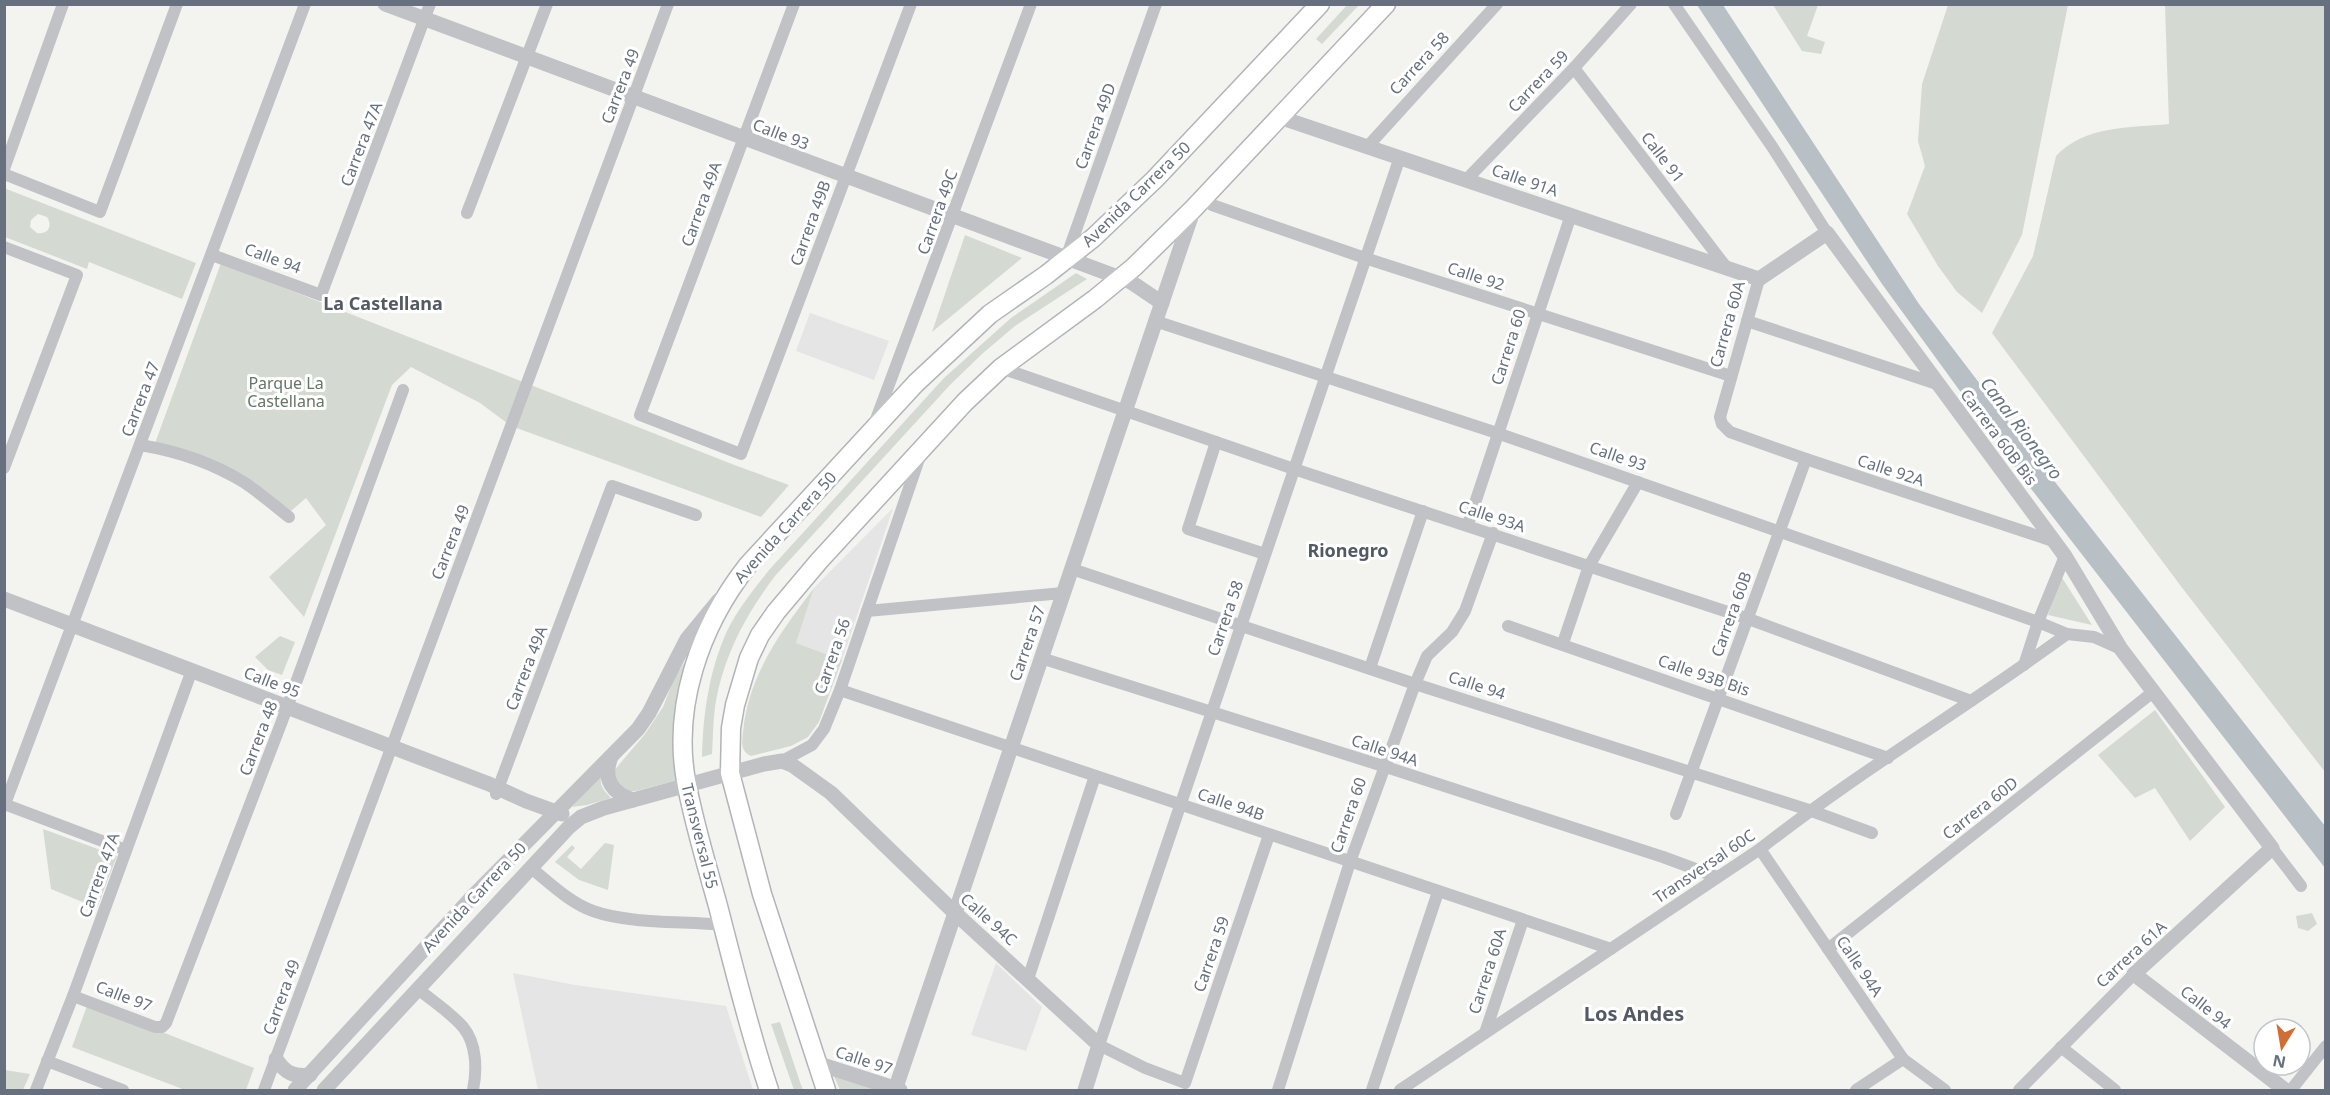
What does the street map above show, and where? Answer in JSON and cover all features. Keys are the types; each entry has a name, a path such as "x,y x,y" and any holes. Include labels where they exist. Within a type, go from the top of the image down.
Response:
{"main road":[{"name":"Avenida Carrera 50","path":"733,584 916,383 972,329 1093,238 1155,179 1320,4"},
{"path":"826,1090 762,894 730,773 731,728 735,705 749,658 760,635 776,612 819,561 965,402 1001,368 1120,279 1203,206 1279,117 1386,4"},
{"name":"Transversal 55","path":"733,584 709,630 691,674 684,712 683,746 687,785 744,1008 770,1090"}],"street":[{"path":"4,169 63,4"},
{"path":"4,174 100,212 177,4"},
{"name":"Carrera 47","path":"5,804 305,4"},
{"name":"Calle 93","path":"385,4 1066,258 1141,287 1162,303"},
{"name":"Carrera 47A","path":"321,295 430,4"},
{"path":"468,213 548,4"},
{"name":"Carrera 49","path":"264,1090 668,4"},
{"name":"Carrera 49A","path":"741,454 640,415 794,4"},
{"name":"Carrera 49B","path":"741,454 911,4"},
{"name":"Carrera 49C","path":"872,430 1031,4"},
{"name":"Carrera 49D","path":"1066,258 1156,4"},
{"name":"Carrera 58","path":"1368,146 1497,4"},
{"name":"Carrera 59","path":"1467,179 1574,68 1631,4"},
{"name":"Carrera 60B Bis","path":"1674,4 1773,148 1827,233 2065,556 2121,649 2301,886"},
{"name":"Calle 91","path":"1574,68 1726,267"},
{"name":"Calle 91A","path":"1279,117 1759,279"},
{"name":"Carrera 58","path":"1085,1090 1400,157"},
{"name":"Calle 92","path":"1203,206 1731,376"},
{"name":"Carrera 57","path":"897,1090 1155,321 1203,206"},
{"name":"Carrera 60","path":"1468,524 1571,215"},
{"name":"Carrera 60A","path":"1722,424 1720,417 1759,279 1827,233"},
{"path":"4,247 77,275 4,468"},
{"name":"Calle 94","path":"212,255 321,295"},
{"name":"Calle 93","path":"1155,321 1497,433 2067,634"},
{"path":"1747,321 1937,384"},
{"name":"Calle 93A","path":"1001,368 1294,469 1468,524 1746,618 1971,700"},
{"name":"Carrera 48","path":"162,1027 170,1012 286,711 403,390"},
{"name":"Calle 92A","path":"1722,424 1730,432 1806,459 2053,541"},
{"path":"1216,442 1188,529 1265,554"},
{"path":"140,445 172,451 214,467 245,483 289,517"},
{"name":"Carrera 56","path":"687,785 782,761 803,752 819,736 840,690 922,449"},
{"name":"Carrera 60B","path":"1676,814 1806,459"},
{"path":"1563,643 1589,566 1638,482"},
{"name":"Carrera 49A","path":"497,791 612,486 696,515"},
{"path":"1370,669 1423,511"},
{"name":"Carrera 60","path":"1278,1090 1350,862 1414,684 1427,656 1452,632 1463,617 1493,533"},
{"path":"2024,666 2038,622 2065,556"},
{"name":"Calle 94","path":"1071,569 1414,684 1809,810 1872,833"},
{"name":"Avenida Carrera 50","path":"295,1090 473,896 611,757 649,713 687,639 733,584"},
{"path":"867,611 1063,593"},
{"name":"Calle 95","path":"4,599 72,629 390,751 555,812 581,817"},
{"name":"Calle 95","path":"4,609 72,629"},
{"name":"Calle 93B Bis","path":"1508,626 1563,643 1888,758"},
{"path":"2067,634 2094,637 2121,649"},
{"name":"Transversal 60C","path":"1400,1090 1760,849 1809,810 2024,666 2067,634"},
{"name":"Calle 94A","path":"1041,658 1383,766 1717,877"},
{"name":"Carrera 47A","path":"36,1090 73,996 190,674"},
{"name":"Calle 94B","path":"840,690 1611,949"},
{"name":"Carrera 60D","path":"1828,949 2153,692"},
{"path":"611,757 606,775 609,784 623,797 633,800"},
{"name":"Calle 94C","path":"782,761 801,770 831,793 955,913 1099,1045 1145,1068 1185,1083"},
{"path":"1029,979 1095,776"},
{"name":"Avenida Carrera 50","path":"324,1090 569,827 581,817 604,808 687,785"},
{"path":"5,804 126,850"},
{"name":"Carrera 59","path":"1185,1083 1269,835"},
{"name":"Carrera 61A","path":"2019,1090 2134,974 2272,848"},
{"name":"Calle 94A","path":"1760,849 1903,1059 1945,1090"},
{"path":"531,868 591,911 616,917 723,925"},
{"path":"1372,1090 1438,892"},
{"name":"Carrera 60A","path":"1485,1033 1523,920"},
{"name":"Calle 94","path":"2134,974 2285,1090"},
{"path":"419,990 464,1027 473,1051 476,1071 473,1090"},
{"name":"Calle 97","path":"73,996 155,1027 162,1027"},
{"path":"2292,1090 2325,1046"},
{"path":"2061,1047 2115,1090"},
{"path":"276,1059 290,1074 300,1076 310,1074"},
{"path":"1856,1090 1903,1059"},
{"path":"47,1061 123,1090"},
{"name":"Calle 97","path":"816,1063 897,1090"}],"shaded area":[{"path":"1697,5 1723,5 1919,304 2048,473 2325,826 2325,868 2032,490 1882,284"},
{"path":"810,313 889,341 874,380 796,351"},
{"path":"893,508 842,660 796,643 814,588"},
{"path":"996,963 1042,1007 1026,1051 971,1035"},
{"path":"513,973 575,985 726,1006 753,1090 538,1090"}],"green space":[{"path":"1348,4 1359,5 1322,44 1316,39"},
{"path":"1773,5 1818,5 1807,36 1825,42 1821,54 1802,51"},
{"path":"1948,5 2068,5 2022,235 1982,313 1957,292 1938,266 1907,214 1925,166 1918,141 1922,84"},
{"path":"2165,5 2325,5 2325,772 2183,589 1992,333 2033,256 2056,156 2080,138 2094,133 2169,124"},
{"path":"4,188 196,263 182,299 89,262 87,269 5,237","holes":["38,214 47,217 50,224 44,233 37,233 30,227 31,220"]},
{"path":"965,235 1022,258 932,332"},
{"name":"Parque La Castellana","path":"221,263 789,485 761,517 511,426 480,403 411,367 392,385 304,617 269,577 326,525 306,498 291,511 229,469 154,446"},
{"path":"1076,273 1087,279 1015,326 982,354 950,385 775,576 754,606 730,654 715,707 712,754 702,757 711,677 721,646 731,623 758,584 944,378 1011,318"},
{"path":"2061,576 2092,625 2048,615"},
{"path":"814,588 796,643 842,660 819,722 808,737 791,746 751,756 743,749 743,732 746,711 759,673 778,638"},
{"path":"280,636 295,642 282,675 268,670 255,657"},
{"path":"695,646 678,780 624,792 612,773 645,734 663,707 674,679"},
{"path":"2155,710 2225,807 2190,841 2155,788 2135,798 2098,755"},
{"path":"602,774 601,784 611,798 572,807"},
{"path":"43,829 117,856 97,908 51,889"},
{"path":"605,843 614,845 608,890 579,880 555,862 572,845 575,848 567,857 581,869"},
{"path":"2312,913 2317,924 2308,931 2298,928 2296,916"},
{"path":"88,1003 254,1068 246,1090 185,1090 72,1047"},
{"path":"780,1022 803,1090 794,1090 771,1024"},
{"path":"5,1070 30,1074 23,1090 5,1090"},
{"path":"832,1072 883,1090 840,1090"}],"district":[{"name":"La Castellana","path":"383,303"},
{"name":"Rionegro","path":"1348,550"},
{"name":"Los Andes","path":"1634,1013"}],"water label":[{"name":"Canal Rionegro","path":"2022,428"}]}
